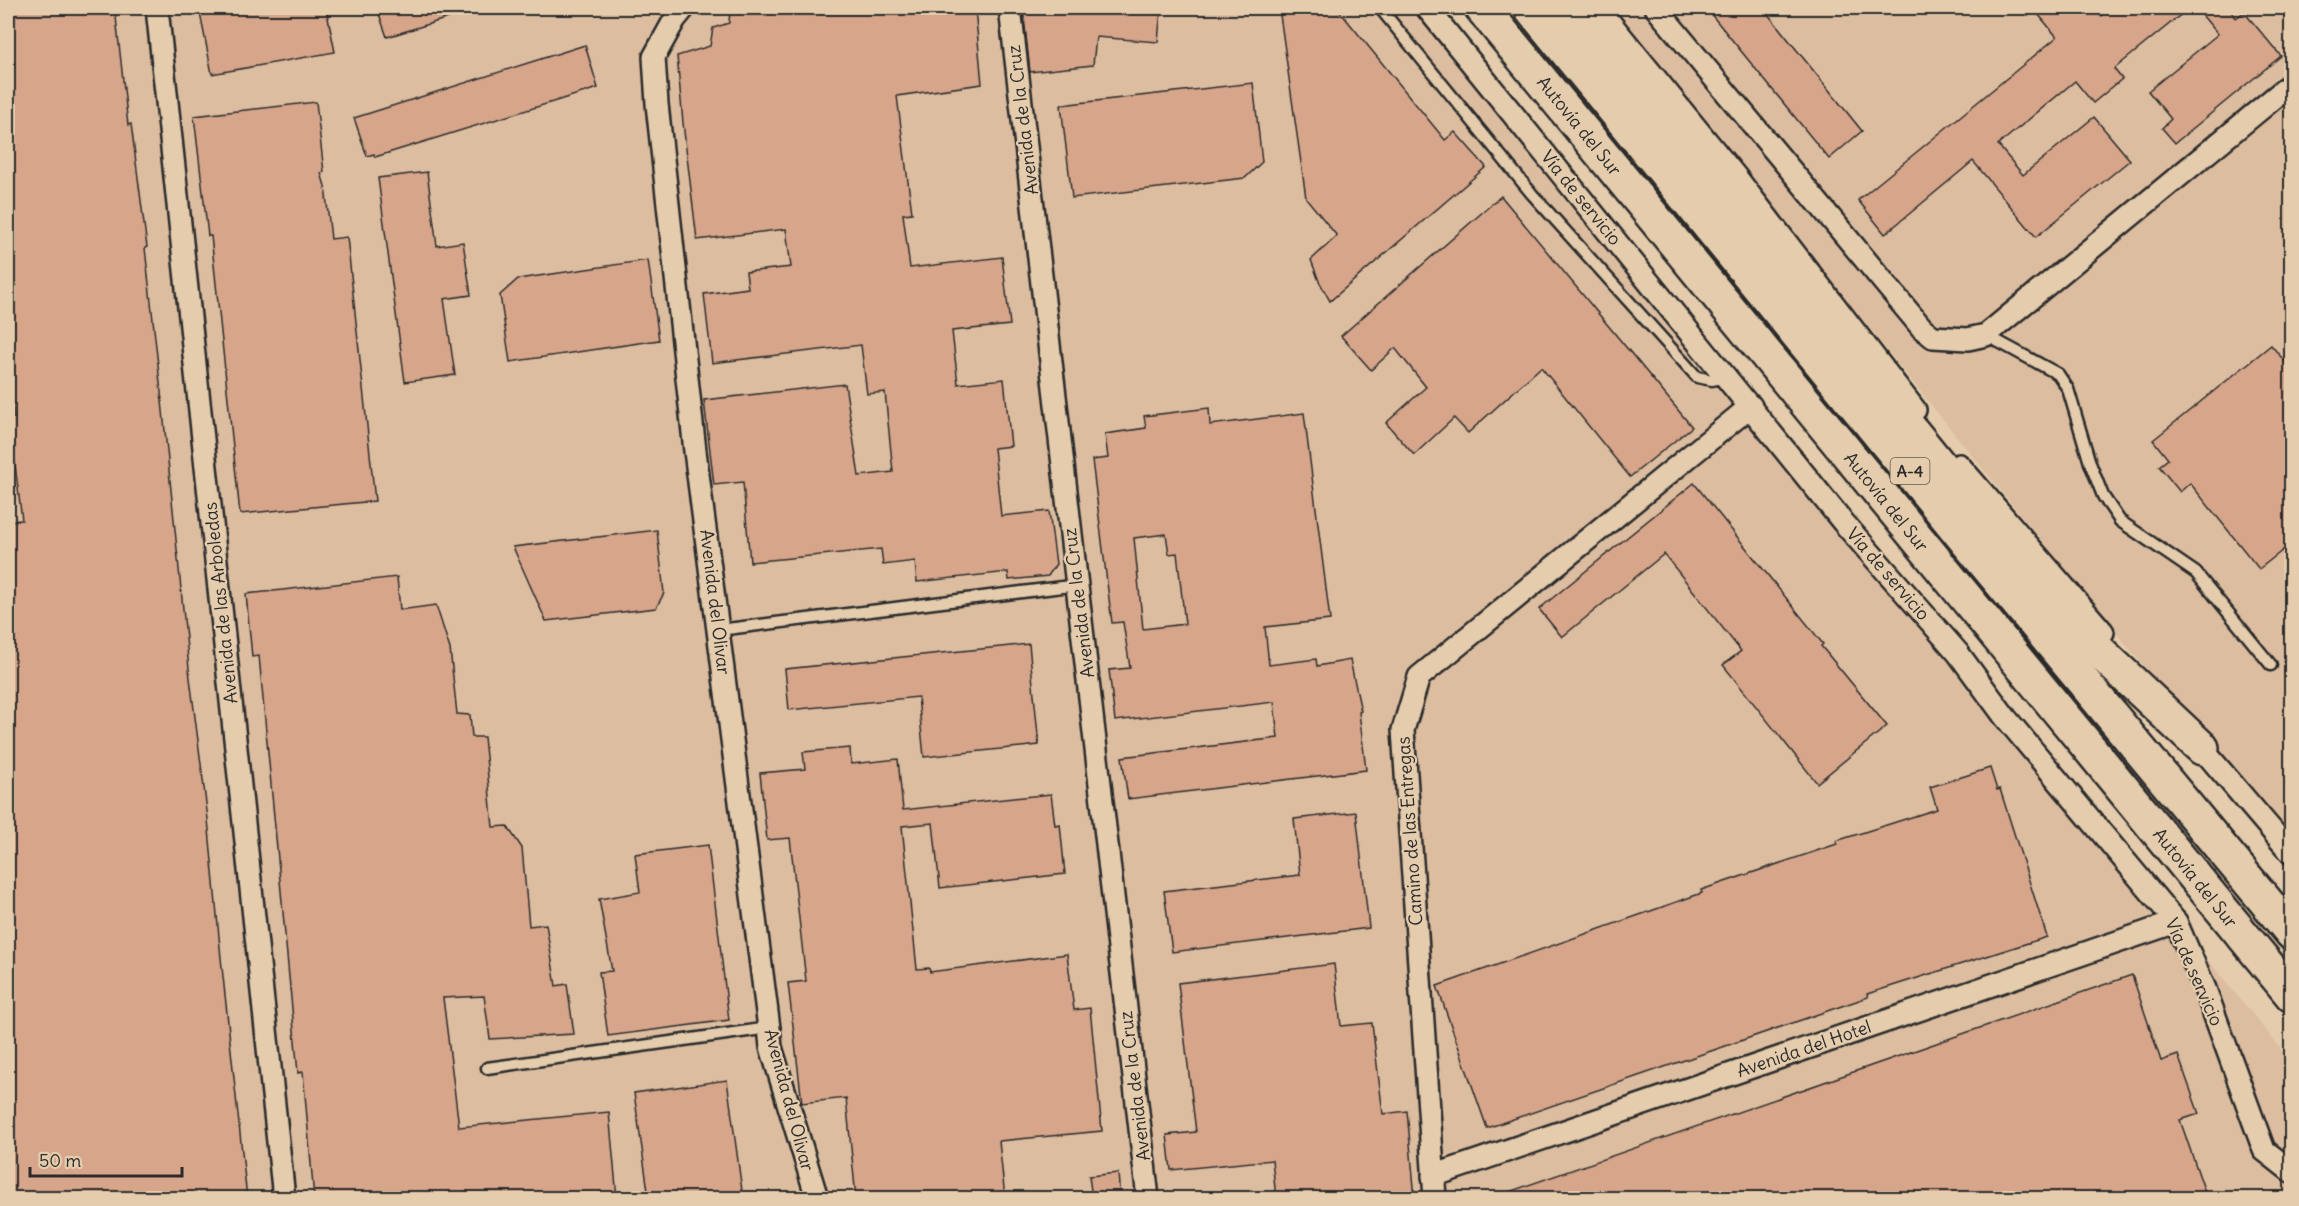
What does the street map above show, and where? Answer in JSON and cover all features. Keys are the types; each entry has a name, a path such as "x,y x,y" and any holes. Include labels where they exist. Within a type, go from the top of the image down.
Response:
{"highway":[{"name":"Autovía del Sur","path":"1482,8 2292,995"},
{"name":"Autovía del Sur","path":"1531,8 1977,553 2292,933"},
{"path":"1569,8 2030,577 2101,653 2202,748"}],"street":[{"name":"Avenida de las Arboledas","path":"157,8 284,1198"},
{"name":"Avenida del Olivar","path":"684,8 675,19 654,57 657,104 695,451 771,1047 817,1198"},
{"name":"Avenida de la Cruz","path":"1010,8 1148,1198"},
{"name":"Vía de servicio","path":"1427,8 1728,377 1843,522 1958,653 2005,717 2176,922 2205,988 2264,1150 2292,1172"},
{"path":"1598,8 1736,177 1935,437 2292,854"},
{"path":"1656,8 1922,328 1934,338 1968,339 1986,335 2292,83"},
{"name":"Camino de las Entregas","path":"1435,1198 1403,730 1419,677 1751,406"},
{"name":"Avenida del Hotel","path":"1433,1176 2176,922"}],"lane":[{"path":"1380,8 1532,194 1697,377 1712,380 1728,377"},
{"path":"1986,335 2058,374 2068,388 2090,463 2103,496 2120,520 2196,573 2271,665"},
{"path":"719,630 1077,585"},
{"path":"487,1068 769,1028"}],"shaded area":[{"path":"8,8 1427,8 1751,406 2291,1061 2291,1198 8,1198"},
{"path":"1609,8 2291,8 2291,845 2114,630"}],"building":[{"path":"8,8 115,8 128,125 131,124 147,247 145,248 190,678 208,819 247,1198 8,1198 8,521 22,520 9,418 14,418 8,361"},
{"path":"199,8 326,8 335,52 212,74"},
{"path":"377,8 470,8 471,11 387,37"},
{"path":"975,8 982,84 897,96 912,213 903,214 910,268 1002,257 1010,325 952,331 958,384 1004,379 1011,446 994,448 1001,516 1049,511 1056,564 1048,576 1009,580 1008,572 917,582 915,561 883,565 881,549 750,562 743,482 714,485 704,400 845,384 859,476 893,472 885,392 867,394 861,345 712,363 704,294 748,288 746,272 791,267 786,229 697,240 677,56 710,46 713,28 729,23 730,9"},
{"path":"1023,8 1161,8 1158,42 1096,37 1093,65 1030,72"},
{"path":"1279,8 1337,8 1445,140 1455,132 1486,167 1330,301 1311,260 1337,236 1306,198"},
{"path":"1706,8 1763,8 1862,131 1829,159"},
{"path":"2033,8 2094,8 2101,16 2112,8 2189,8 2114,69 2122,79 2093,103 2075,81 1998,145 2023,175 2094,117 2130,160 2036,237 1973,161 1885,234 1858,200 2057,37"},
{"path":"2196,8 2228,8 2236,18 2244,12 2281,56 2175,143 2162,128 2171,119 2148,91 2218,34"},
{"path":"585,45 598,88 375,157 374,154 367,156 354,118"},
{"path":"1253,83 1262,162 1245,178 1072,198 1061,105"},
{"path":"316,102 324,172 321,173 325,186 331,239 347,237 375,501 240,514 211,236 208,236 194,116"},
{"path":"427,172 437,246 463,242 471,295 444,299 455,375 405,382 378,178"},
{"path":"1501,196 1692,427 1630,477 1541,367 1468,433 1454,418 1414,455 1386,423 1426,387 1395,348 1371,370 1341,336"},
{"path":"648,260 659,340 510,362 500,295 518,279"},
{"path":"2271,345 2292,370 2292,543 2259,569 2190,483 2180,492 2159,466 2168,459 2153,440"},
{"path":"1209,408 1210,425 1304,413 1330,620 1265,627 1269,665 1316,659 1317,666 1350,660 1361,711 1359,712 1366,770 1128,799 1122,757 1278,738 1274,702 1115,721 1109,670 1130,668 1123,622 1112,623 1092,460 1108,458 1105,434 1146,428 1144,416","holes":["1166,534 1169,554 1177,553 1185,624 1143,629 1134,538"]},
{"path":"1694,483 1823,644 1821,646 1887,726 1817,783 1723,665 1741,651 1664,554 1562,637 1539,609"},
{"path":"657,530 664,593 656,608 546,621 513,547"},
{"path":"397,577 400,610 436,605 450,649 457,714 470,715 472,737 484,737 493,827 507,826 522,848 529,926 546,924 556,986 567,984 574,1034 490,1039 484,996 443,998 459,1127 609,1112 617,1198 480,1198 480,1194 437,1198 314,1198 303,1072 298,1073 259,656 252,657 246,594"},
{"path":"1029,644 1039,745 924,757 918,697 789,710 785,669"},
{"path":"850,748 851,764 898,759 903,810 1051,794 1055,825 1060,824 1065,874 940,888 933,823 902,826 917,969 929,968 930,972 1067,954 1074,1010 1090,1008 1102,1131 999,1141 1005,1198 969,1198 969,1196 856,1198 846,1098 802,1103 788,983 806,981 790,838 767,840 760,773 805,769 803,752"},
{"path":"1990,768 1997,790 2000,789 2047,937 1867,994 1868,997 1487,1128 1437,986 1702,893 1701,890 1837,844 1836,841 1937,809 1930,787"},
{"path":"1356,812 1369,928 1172,952 1164,891 1300,875 1294,819"},
{"path":"708,845 729,1020 608,1036 599,972 612,971 599,899 640,892 635,854"},
{"path":"1334,964 1341,1026 1372,1023 1383,1114 1407,1111 1415,1198 1276,1198 1272,1160 1171,1170 1167,1135 1196,1132 1178,983"},
{"path":"2132,975 2161,1061 2178,1055 2199,1114 2180,1120 2207,1198 1497,1198 1497,1196"},
{"path":"727,1080 743,1198 649,1198 634,1093"},
{"path":"1118,1173 1120,1198 1092,1198 1089,1176"}]}
